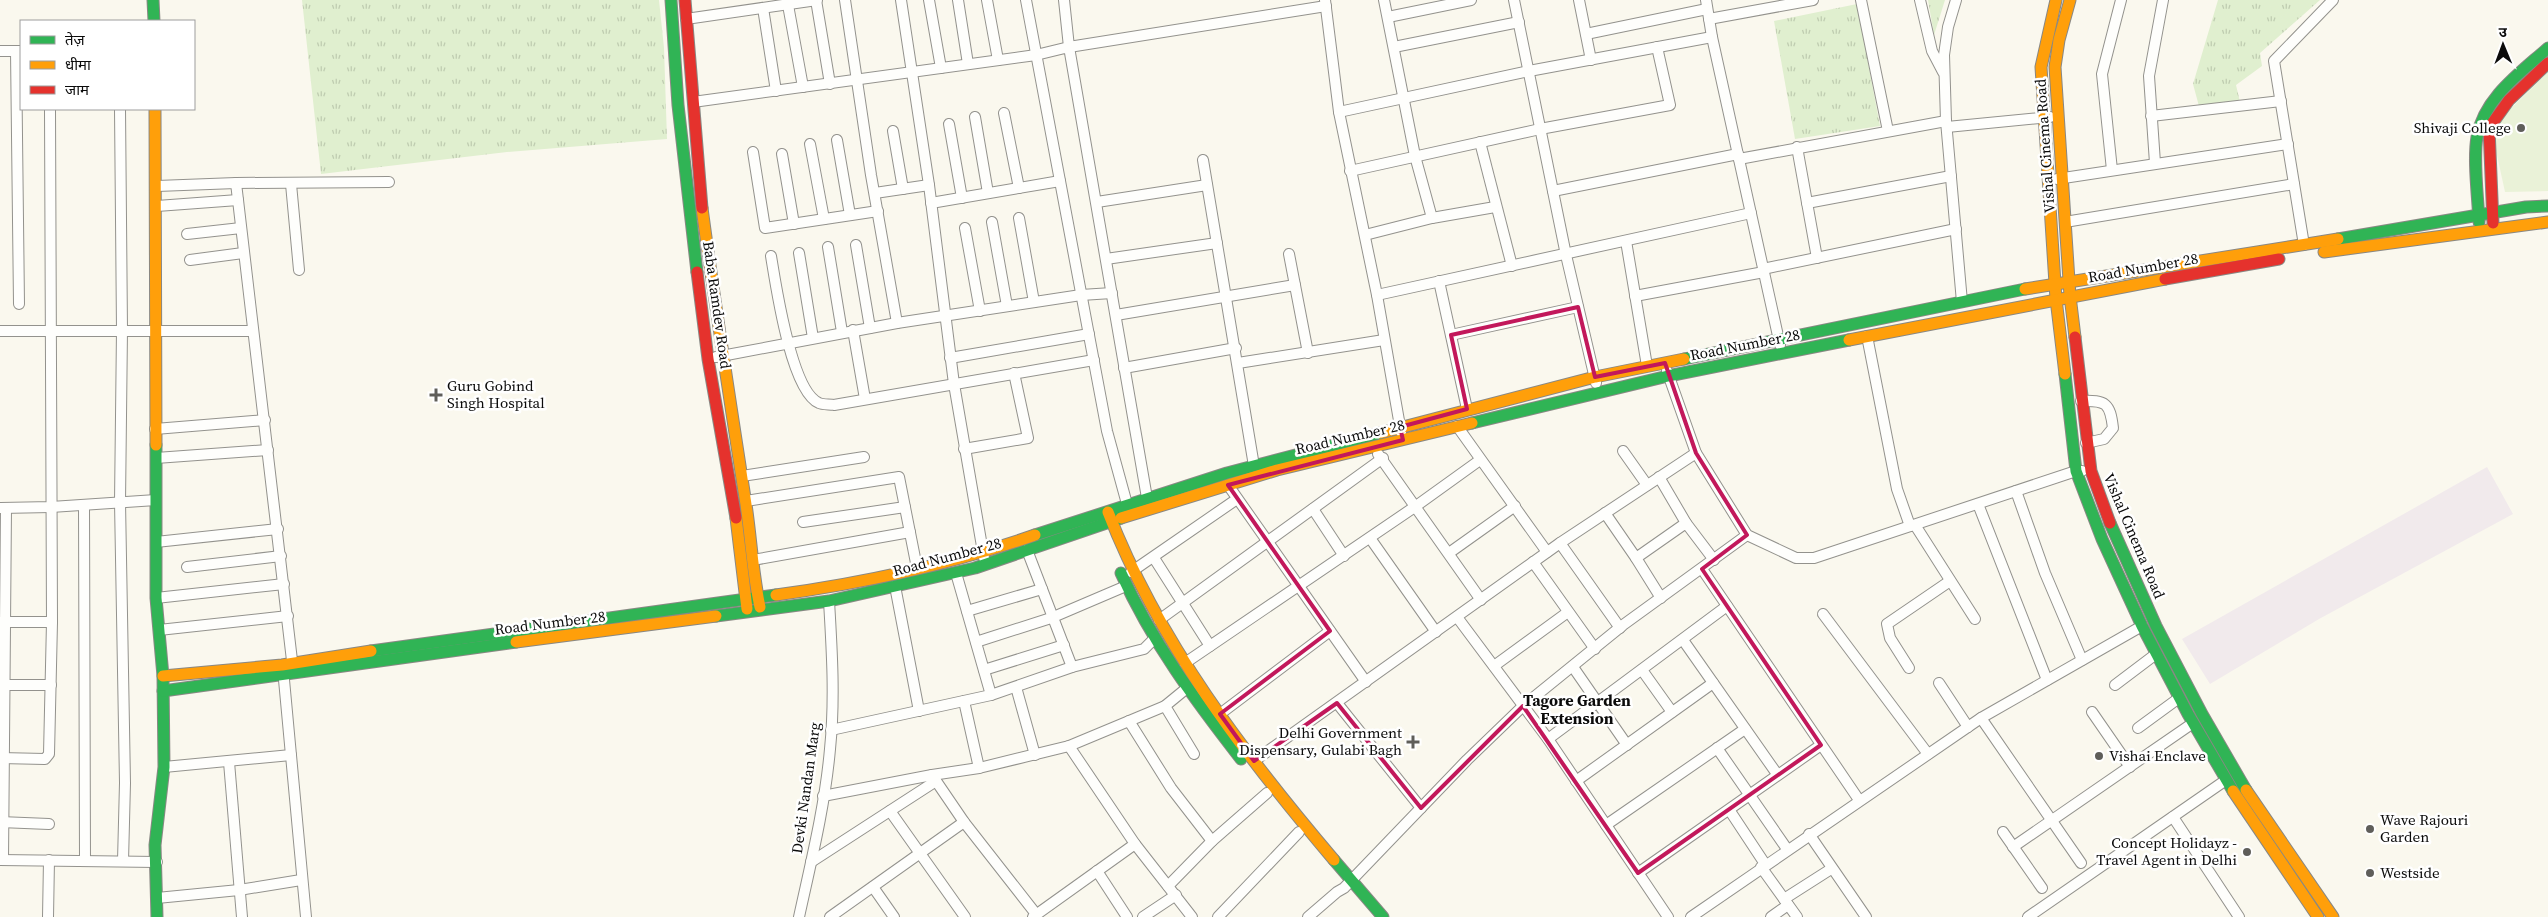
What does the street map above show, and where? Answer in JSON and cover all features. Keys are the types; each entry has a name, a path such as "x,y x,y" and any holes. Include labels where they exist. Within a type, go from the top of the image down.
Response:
{"street":[{"path":"154,0 154,20"},
{"name":"Baba Ramdev Road","path":"671,0 685,173 708,359 734,503 744,600 748,613"},
{"path":"685,0 700,196 722,356 746,501 757,598 761,611"},
{"path":"686,19 817,0 830,84"},
{"path":"845,0 897,323"},
{"path":"901,0 929,185 950,358 984,559"},
{"path":"929,0 941,68"},
{"path":"958,0 968,64"},
{"path":"987,0 998,60"},
{"path":"1026,0 1107,431 1127,504"},
{"path":"1064,0 1070,47 1147,498"},
{"path":"1384,0 1402,98 1432,218"},
{"path":"1388,17 1471,0"},
{"path":"1514,0 1566,255 1598,392"},
{"path":"1579,0 1590,60"},
{"path":"1586,34 1707,9 1813,0"},
{"path":"1861,0 1888,131"},
{"path":"1920,0 1932,51 1945,74"},
{"path":"1956,0 1945,44 1945,74 1946,124 1962,302"},
{"name":"Vishal Cinema Road","path":"2056,0 2041,67 2056,299 2076,471 2102,539 2142,626 2190,718 2330,913"},
{"name":"Vishal Cinema Road","path":"2070,0 2055,67 2070,296 2086,444 2091,471 2120,547 2156,626 2198,706 2231,777 2318,917"},
{"path":"2112,170 2102,74 2120,0"},
{"path":"2155,163 2149,76 2164,0"},
{"path":"2304,245 2274,61 2333,0"},
{"path":"693,102 998,60 1325,3 1339,112 1377,295 1403,440"},
{"path":"788,4 803,87"},
{"path":"763,8 776,91"},
{"path":"1707,9 1782,353"},
{"path":"1394,47 1519,22"},
{"path":"1339,112 1529,71 1712,37"},
{"path":"1350,171 1540,129 1670,105 1657,47"},
{"path":"2479,230 2477,139 2483,115 2509,84 2548,48"},
{"path":"0,51 19,51 19,304"},
{"path":"675,61 690,61"},
{"path":"2548,63 2509,100 2489,128 2493,228 2548,222"},
{"path":"2151,116 2281,101"},
{"path":"3,758 45,759 48,757 52,622 50,110"},
{"path":"120,110 122,330 120,502 125,783 123,861"},
{"path":"155,110 157,186 155,331 156,598 164,691 164,767 155,846 158,898 157,917"},
{"path":"1004,112 1019,188"},
{"path":"2483,115 2493,121"},
{"path":"975,117 988,193"},
{"path":"1553,191 1888,131 1946,124 2058,117"},
{"path":"949,124 962,198"},
{"path":"893,130 903,189"},
{"path":"837,140 850,215"},
{"path":"1480,142 1495,208 1512,266"},
{"path":"810,144 824,219"},
{"path":"2048,179 2062,179 2155,163 2288,144"},
{"path":"1797,147 1817,258"},
{"path":"753,152 765,228 878,211"},
{"path":"782,154 794,224"},
{"path":"1203,160 1236,348 1254,466"},
{"path":"1807,203 1951,176"},
{"path":"931,203 1060,181"},
{"path":"157,186 236,183 389,182"},
{"path":"236,183 288,616 290,755 306,917"},
{"path":"291,184 299,270"},
{"path":"2065,222 2294,184"},
{"path":"875,193 929,185"},
{"path":"1097,202 1207,185"},
{"path":"157,206 238,200"},
{"name":"Road Number 28","path":"164,691 345,661 455,638 826,588 917,568 984,559 1028,550 1104,517 1127,504 1254,466 1400,426 1595,377 2055,283 2304,245 2526,206 2548,206"},
{"path":"1365,235 1432,218 1495,208"},
{"path":"1377,295 1751,213"},
{"path":"1020,218 1034,302"},
{"path":"992,222 1007,306"},
{"path":"186,234 241,228"},
{"path":"965,228 980,311"},
{"name":"Road Number 28","path":"345,661 460,649 748,613 828,601 956,572 984,559 1104,517 1228,485 1277,470 1668,376 2070,296 2328,251 2479,230 2490,239 2493,228"},
{"path":"1635,296 1764,271 1956,229"},
{"path":"1626,241 1647,366"},
{"path":"1106,259 1217,243"},
{"path":"856,245 870,328"},
{"path":"828,247 842,332"},
{"path":"190,260 243,253"},
{"path":"799,253 813,338"},
{"path":"1289,254 1308,353"},
{"path":"771,256 786,342 804,385 811,397 820,404 834,405 1094,360"},
{"path":"1439,282 1467,409"},
{"path":"1116,315 1295,285"},
{"path":"708,359 853,330 1081,295 1112,292"},
{"path":"1451,335 1578,307"},
{"path":"853,330 865,399"},
{"path":"0,331 254,331"},
{"path":"950,358 1089,334"},
{"path":"1867,336 1897,489 1913,526 1975,619"},
{"path":"1238,363 1384,340"},
{"path":"1124,368 1236,348"},
{"path":"1665,362 1668,376 1696,452 1747,535 1796,558 1814,558 2076,471 2091,471"},
{"path":"964,449 1028,438 1014,373"},
{"path":"2081,401 2102,402 2108,406 2114,428 2104,439 2086,444"},
{"path":"155,429 265,420"},
{"path":"1456,426 1547,552"},
{"path":"1371,447 1383,458 1481,600"},
{"path":"156,458 268,450"},
{"path":"1623,451 1647,485"},
{"path":"1254,761 1547,552 1696,452"},
{"path":"742,476 864,457"},
{"path":"1159,620 1383,458"},
{"path":"1185,663 1299,587 1480,460"},
{"path":"1660,476 1686,523 1714,560"},
{"path":"746,501 899,477 917,568"},
{"path":"1228,485 1266,542 1366,682"},
{"path":"2016,491 2045,573 2082,660"},
{"path":"1131,572 1154,558 1237,499"},
{"path":"156,500 52,507 3,508 2,792 2,860 156,862"},
{"path":"1978,504 2047,680"},
{"path":"84,505 85,861"},
{"path":"1449,553 1515,506"},
{"path":"803,522 905,507"},
{"path":"1312,509 1344,556"},
{"path":"1605,513 1661,598"},
{"path":"1104,517 1131,572 1185,663 1254,761 1369,917"},
{"path":"1104,517 1126,586 1154,639 1187,688 1299,832 1347,885 1383,917"},
{"path":"1636,558 1686,523"},
{"path":"156,542 278,529"},
{"path":"753,560 910,532"},
{"path":"1308,917 1347,885 1420,808 1523,706 1620,628 1747,535"},
{"path":"1370,538 1436,632"},
{"path":"1560,543 1620,628"},
{"path":"1028,550 1051,618 1072,667"},
{"path":"187,567 281,556"},
{"path":"1154,558 1210,646"},
{"path":"1533,562 1595,649"},
{"path":"1702,569 1859,800"},
{"path":"956,572 991,695"},
{"path":"1909,668 1890,638 1887,624 1950,582"},
{"path":"156,598 284,584"},
{"path":"894,586 919,711"},
{"path":"976,642 1051,618 1126,586"},
{"path":"967,611 1042,589"},
{"name":"Devki Nandan Marg","path":"799,917 823,796 831,730 834,676 828,601"},
{"path":"1548,739 1728,606"},
{"path":"1494,666 1568,612"},
{"path":"1823,614 1928,754"},
{"path":"159,630 288,616"},
{"path":"1457,617 1548,739 1668,917"},
{"path":"3,622 52,622"},
{"path":"1692,917 1809,834 1981,718 2142,626"},
{"path":"1220,714 1330,631"},
{"path":"831,730 991,695 1072,667 1144,649 1154,639"},
{"path":"1683,640 1777,774"},
{"path":"984,670 1064,646"},
{"path":"2115,685 2156,654"},
{"path":"1573,667 1627,745"},
{"name":"Road Number 28","path":"163,676 288,670"},
{"path":"1642,670 1672,712"},
{"path":"1576,781 1713,683"},
{"path":"1940,683 1968,727"},
{"path":"3,685 51,685"},
{"path":"1016,687 1036,754"},
{"path":"823,796 934,778 1069,746 1165,706 1187,688"},
{"path":"2138,728 2180,698"},
{"path":"964,701 979,768"},
{"path":"1337,703 1420,808"},
{"path":"1165,706 1194,754"},
{"path":"2013,847 2130,767 2190,718 2198,706"},
{"path":"2092,712 2130,767"},
{"path":"1981,718 2081,863"},
{"path":"1129,721 1171,788 1212,841"},
{"path":"1606,824 1745,729"},
{"path":"1638,873 1730,811 1777,774 1821,745"},
{"path":"1069,746 1136,844 1194,916"},
{"path":"1717,748 1788,849"},
{"path":"164,767 290,755"},
{"path":"229,762 242,917"},
{"path":"2028,917 2231,777"},
{"path":"811,862 890,811 934,778"},
{"path":"934,778 964,822 1034,916 1136,844"},
{"path":"1168,886 1212,841 1267,793"},
{"path":"890,811 964,917"},
{"path":"1730,811 1797,917"},
{"path":"2173,817 2239,917"},
{"path":"2,822 49,824"},
{"path":"830,917 964,822"},
{"path":"1218,917 1299,832"},
{"path":"2003,832 2042,888"},
{"path":"1809,834 1831,869 1866,917"},
{"path":"48,917 49,860"},
{"path":"1771,917 1786,902 1831,869"},
{"path":"1098,871 1127,917"},
{"path":"158,898 239,890 301,880"},
{"path":"873,887 894,917"},
{"path":"1143,917 1176,896"},
{"path":"2318,917 2330,913"}],"highlighted area":[{"path":"1578,307 1595,377 1665,363 1696,453 1747,535 1702,569 1821,745 1638,873 1523,706 1421,808 1337,703 1254,761 1220,714 1330,631 1228,485 1403,440 1400,427 1467,409 1451,335"}],"shaded area":[{"path":"2487,467 2513,514 2319,619 2210,684 2182,639"}],"green space":[{"path":"302,0 659,0 664,48 667,139 507,152 321,174"},
{"path":"1928,0 1945,0 1934,35"},
{"path":"2218,0 2320,0 2260,53 2262,66 2236,85 2240,102 2200,110 2193,84"},
{"path":"1857,4 1880,126 1795,139 1774,21"},
{"name":"Shivaji College","path":"2548,72 2548,191 2505,192 2495,146 2496,123"}],"traffic: fast":[{"path":"153,0 154,20"},
{"path":"671,0 678,105 697,272"},
{"path":"2479,222 2475,156 2481,123 2495,98 2515,77 2548,48"},
{"path":"2338,239 2526,207 2548,206"},
{"path":"1684,359 2025,289"},
{"path":"1472,423 1668,376 1849,340"},
{"path":"2065,374 2076,471 2102,539 2142,626 2188,714 2233,791"},
{"path":"1035,535 1227,473 1380,433"},
{"path":"156,445 156,598 163,676 164,767 155,845 157,917"},
{"path":"716,616 829,601 975,568 1121,518"},
{"path":"2110,523 2156,626 2202,714 2246,790"},
{"path":"1121,573 1160,647 1207,715 1241,759"},
{"path":"371,651 776,595"},
{"path":"163,691 516,642"},
{"path":"1334,860 1383,917"}],"traffic: slow":[{"path":"2056,0 2041,67 2056,299 2065,374"},
{"path":"2070,0 2059,40 2055,67 2070,296 2075,337"},
{"path":"155,110 156,445"},
{"path":"702,208 760,607"},
{"path":"2324,252 2548,222"},
{"path":"2025,289 2338,239"},
{"path":"1849,340 2165,279"},
{"path":"1380,433 1595,377 1684,359"},
{"path":"1121,518 1277,470 1472,423"},
{"path":"1108,512 1152,607 1178,652 1236,738 1334,860"},
{"path":"736,518 747,609"},
{"path":"776,595 842,585 940,564 1035,535"},
{"path":"516,642 716,616"},
{"path":"163,676 282,665 371,651"},
{"path":"2246,790 2333,917"},
{"path":"2233,791 2318,917"}],"traffic: jam":[{"path":"685,0 702,208"},
{"path":"2493,223 2489,128 2509,100 2548,63"},
{"path":"2165,279 2279,259"},
{"path":"697,272 708,359 736,518"},
{"path":"2075,337 2091,471 2110,523"}],"place":[{"name":"Shivaji College","path":"2521,128"},
{"name":"Guru Gobind Singh Hospital","path":"436,395"},
{"name":"Delhi Government Dispensary, Gulabi Bagh","path":"1413,742"},
{"name":"Vishai Enclave","path":"2099,756"},
{"name":"Wave Rajouri Garden","path":"2370,829"},
{"name":"Concept Holidayz - Travel Agent in Delhi","path":"2247,852"},
{"name":"Westside","path":"2370,873"}],"district":[{"name":"Tagore Garden Extension","path":"1577,709"}]}
